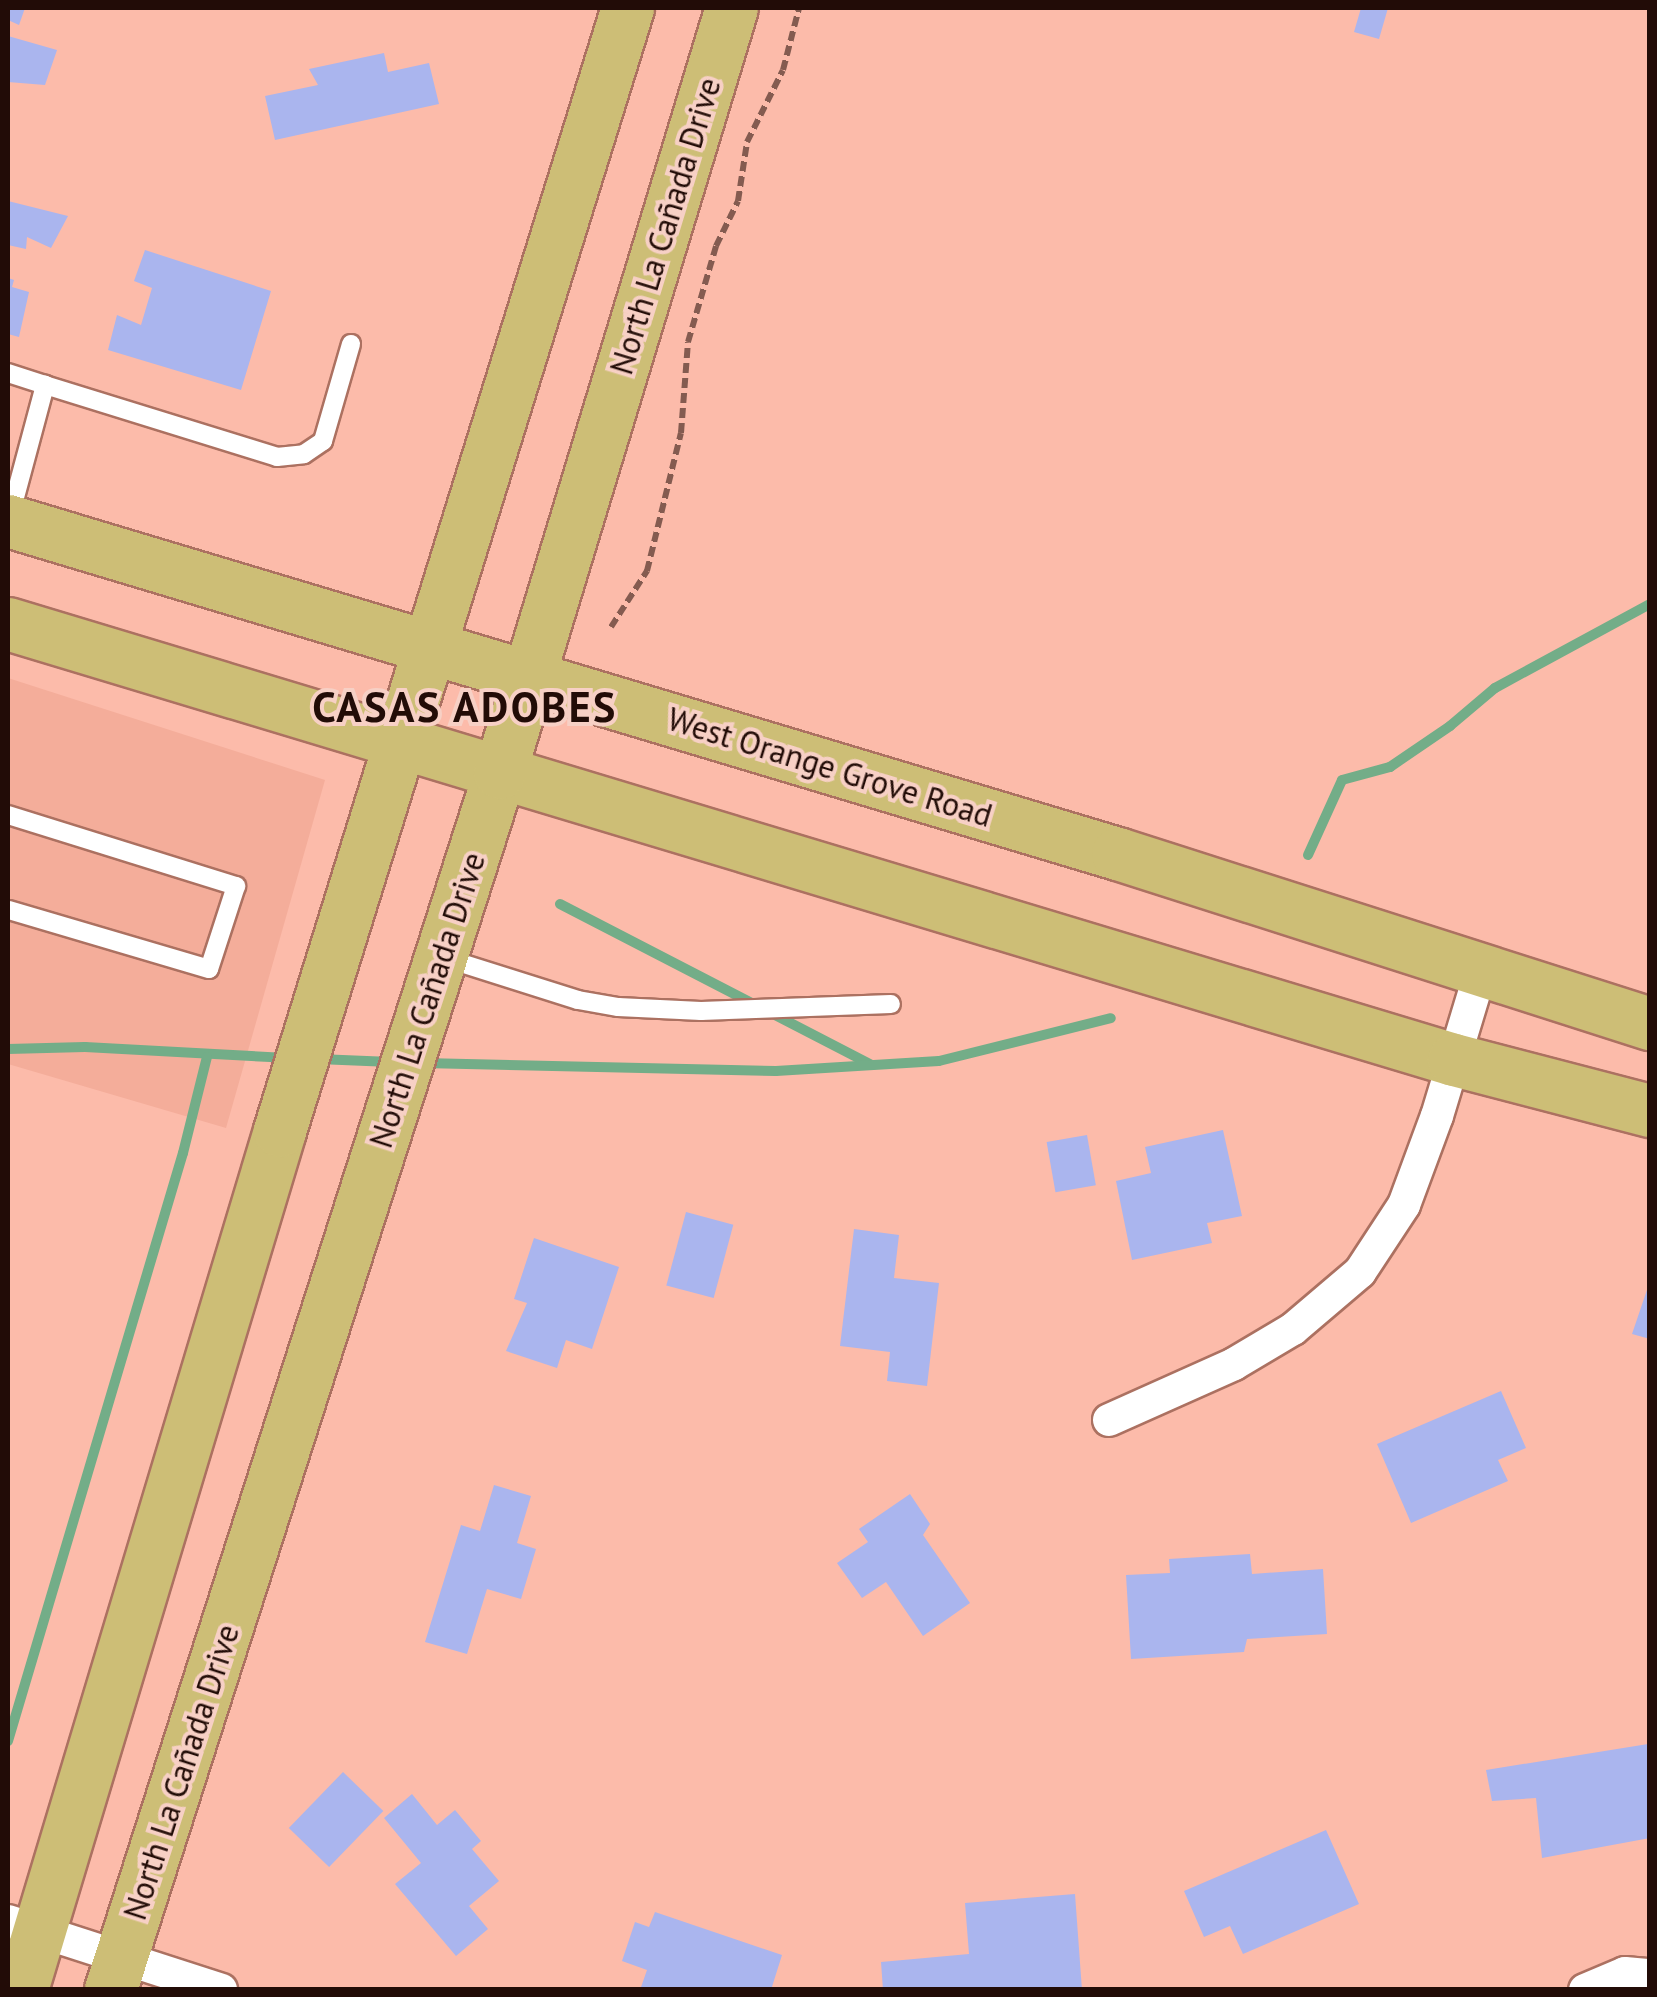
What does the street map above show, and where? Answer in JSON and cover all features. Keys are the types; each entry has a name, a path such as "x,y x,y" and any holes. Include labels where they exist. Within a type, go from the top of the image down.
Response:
{"main road":[{"path":"22,1990 24,1926 318,1015 628,8"},
{"name":"North La Cañada Drive","path":"116,1975 500,773 732,8"},
{"name":"West Orange Grove Road","path":"8,521 1118,854 1650,1024"},
{"path":"8,624 1454,1060 1650,1112"}],"street":[{"path":"1108,1420 1234,1364 1294,1329 1360,1272 1404,1205 1481,970"},
{"path":"24,1926 116,1975 222,1990"},
{"path":"1585,1990 1625,1974 1650,1975"}],"lane":[{"path":"8,373 277,457 304,454 323,441 352,344"},
{"path":"8,521 46,384"},
{"path":"8,816 236,886 209,969 8,910"},
{"path":"440,956 578,1000 618,1007 701,1011 890,1004"}],"path":[{"path":"611,627 648,571 681,434 688,342 716,246 738,201 747,142 784,70 799,8"}],"shaded area":[{"path":"8,678 325,780 226,1128 8,1064"}],"building":[{"path":"8,8 25,8 19,25 8,20"},
{"path":"1361,8 1388,8 1379,39 1354,32"},
{"path":"8,36 57,50 45,85 8,82"},
{"path":"384,53 388,72 429,63 439,104 275,140 265,96 318,85 309,69"},
{"path":"8,201 68,216 51,248 27,237 26,249 8,245"},
{"path":"145,250 271,291 241,390 108,350 117,315 141,325 152,288 134,281"},
{"path":"8,278 14,280 12,287 29,292 19,337 8,334"},
{"path":"1223,1130 1242,1216 1207,1223 1212,1243 1132,1260 1116,1181 1151,1173 1145,1147"},
{"path":"1087,1135 1096,1185 1055,1192 1047,1142"},
{"path":"686,1212 733,1225 714,1298 666,1285"},
{"path":"854,1229 899,1235 894,1278 939,1283 927,1386 887,1381 890,1352 840,1346"},
{"path":"534,1238 619,1267 592,1349 566,1340 557,1368 506,1351 527,1303 514,1299"},
{"path":"1650,1281 1650,1339 1632,1334"},
{"path":"1501,1391 1526,1448 1498,1460 1508,1481 1411,1523 1377,1444"},
{"path":"494,1485 531,1496 517,1543 536,1549 521,1599 487,1589 467,1654 425,1642 461,1525 480,1531"},
{"path":"910,1494 930,1524 923,1535 970,1603 923,1636 886,1582 862,1598 837,1563 868,1542 859,1529"},
{"path":"1250,1554 1252,1574 1323,1569 1327,1634 1247,1639 1244,1652 1131,1659 1126,1575 1170,1573 1169,1559"},
{"path":"1648,1744 1650,1838 1542,1858 1536,1798 1492,1801 1486,1770"},
{"path":"343,1772 383,1811 329,1867 289,1828"},
{"path":"412,1794 437,1825 455,1810 481,1841 472,1849 499,1881 469,1906 488,1929 456,1956 395,1884 421,1863 384,1818"},
{"path":"1326,1830 1359,1904 1243,1954 1230,1926 1204,1937 1184,1891"},
{"path":"1075,1894 1082,1990 883,1990 881,1962 969,1954 965,1903"},
{"path":"655,1912 782,1955 771,1990 640,1990 647,1970 622,1961 635,1922 649,1927"}],"waterway":[{"path":"1308,855 1342,780 1390,767 1450,726 1495,688 1650,604"},
{"path":"560,904 870,1064"},
{"path":"423,1063 776,1071 939,1061 1111,1018"},
{"path":"8,1049 85,1047 286,1058"},
{"path":"8,1741 183,1153 207,1057"},
{"path":"318,1059 391,1062"}],"district":[{"name":"CASAS ADOBES","path":"465,707"}]}
